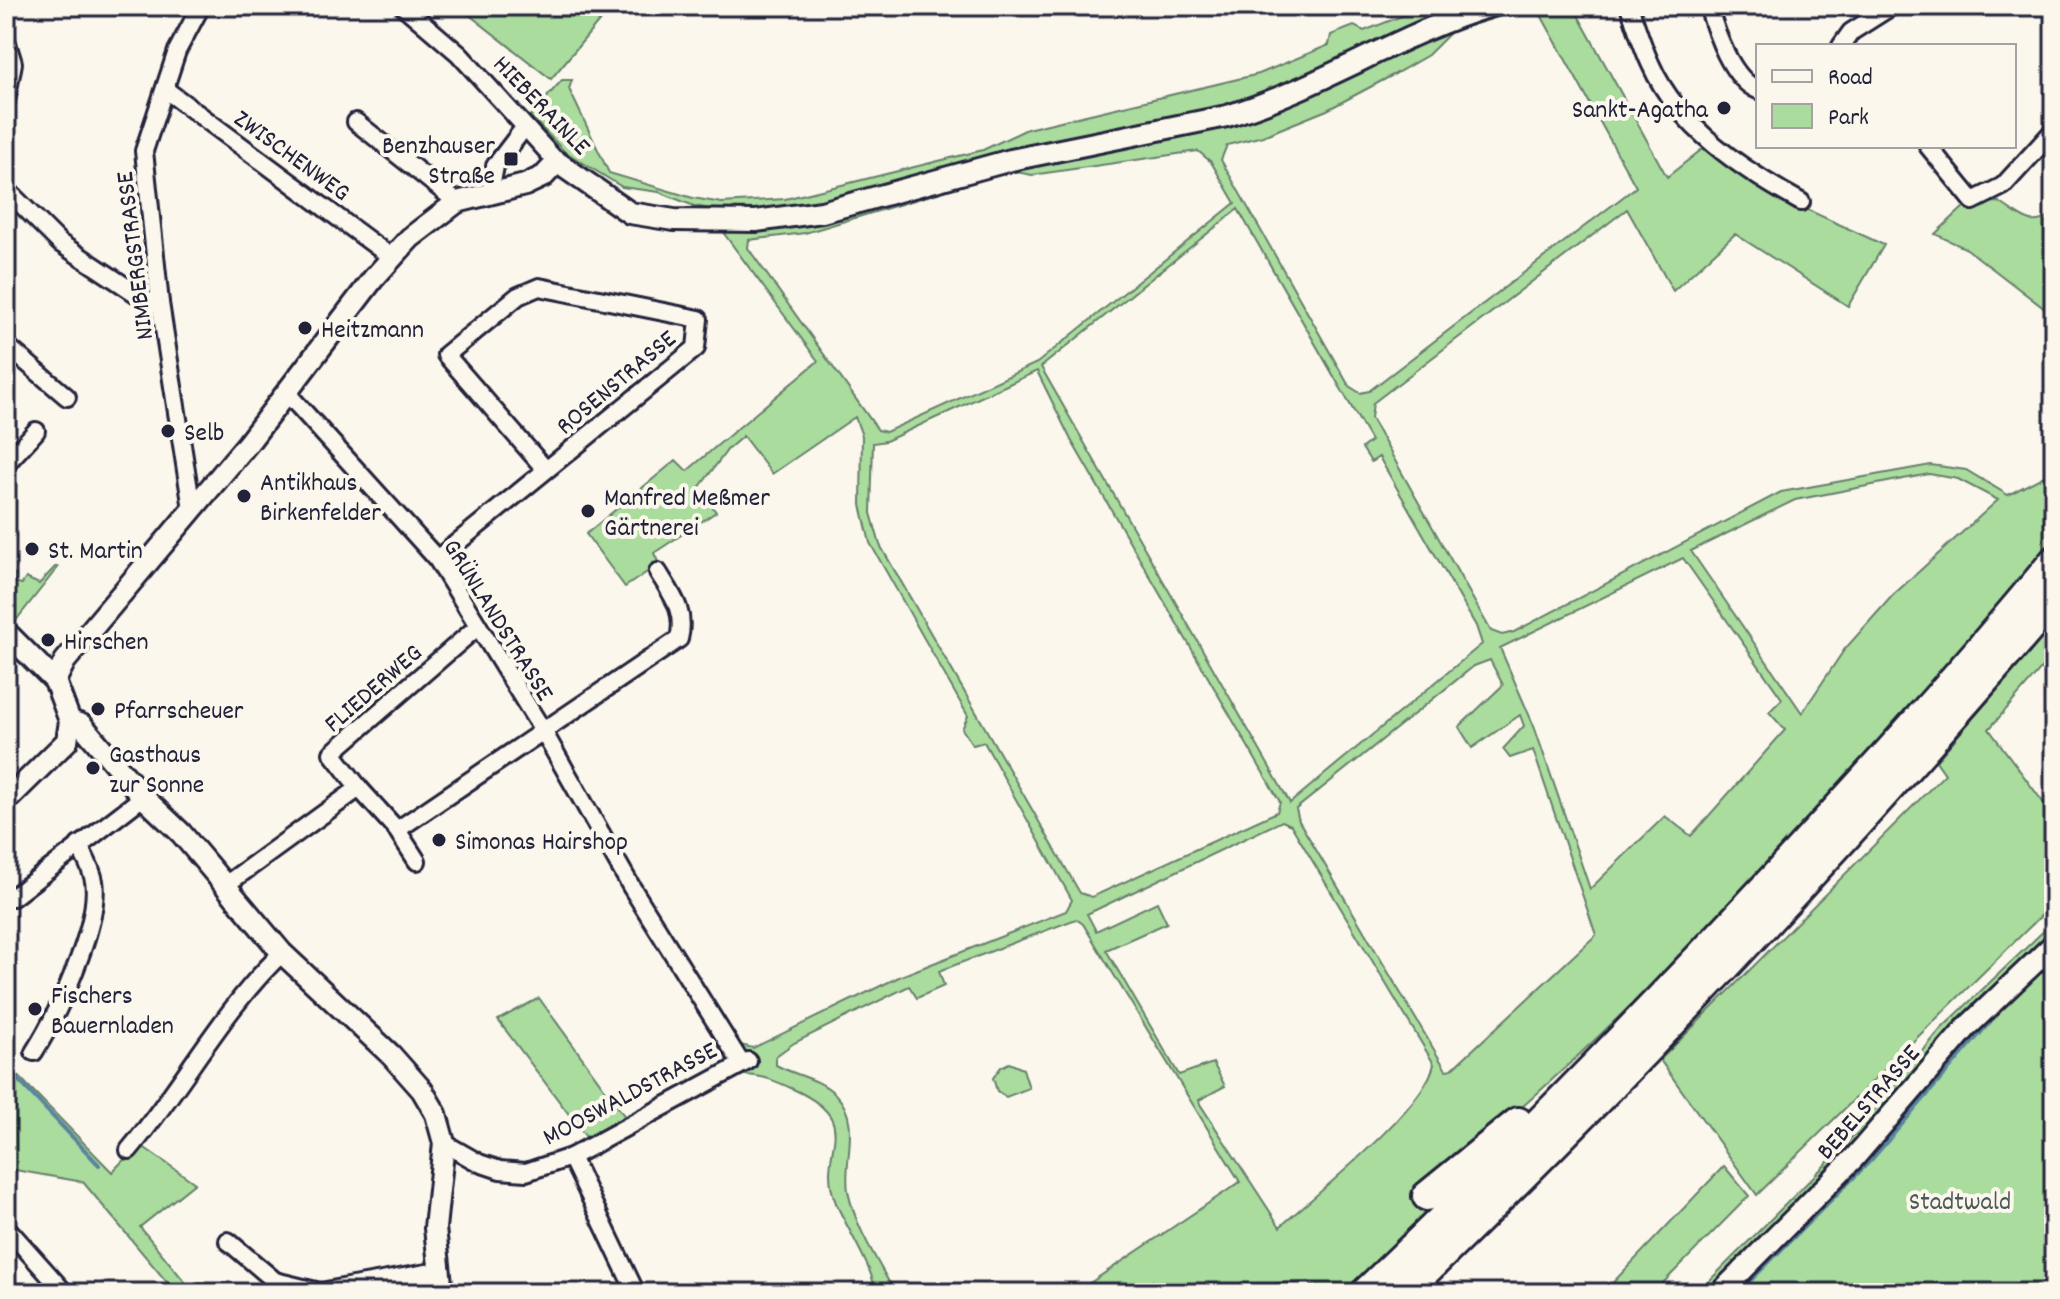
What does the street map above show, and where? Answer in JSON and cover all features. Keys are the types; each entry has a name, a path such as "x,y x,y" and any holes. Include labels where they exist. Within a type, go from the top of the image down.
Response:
{"highway":[{"path":"1365,1293 1570,1090 1863,780 2054,561"},
{"path":"1403,1293 1598,1101 1738,954 1904,774 2054,600"},
{"path":"1427,1196 1514,1124 1570,1090"}],"street":[{"name":"NIMBERGSTRASSE","path":"192,509 160,303 144,151 177,51 201,6"},
{"name":"HIEBERAINLE","path":"403,6 459,54 557,162 630,213 674,220 756,221 822,212 1011,160 1227,116 1297,93 1463,14 1491,6"},
{"path":"1629,6 1651,67 1690,120 1746,170 1801,202"},
{"path":"1708,6 1733,63 1744,80 1756,89"},
{"path":"1842,44 1851,32 1892,6"},
{"path":"6,40 13,63 6,101"},
{"name":"ZWISCHENWEG","path":"166,90 391,257"},
{"path":"356,122 457,202"},
{"path":"490,193 495,166 524,128"},
{"path":"1930,148 1973,201 2003,186 2054,130"},
{"path":"55,681 65,661 192,509 391,257 427,222 457,202 525,185 544,176 557,162"},
{"path":"6,189 60,243 152,304 160,303"},
{"name":"ROSENSTRASSE","path":"437,559 696,348 699,319 539,287 518,296 446,355 546,470"},
{"path":"6,345 67,397"},
{"name":"GRÜNLANDSTRASSE","path":"286,392 437,559 476,628 543,731 632,888 745,1062"},
{"path":"6,464 36,431"},
{"name":"GRÜNLANDSTRASSE","path":"543,731 624,680 679,639 683,622 679,607 658,572"},
{"name":"FLIEDERWEG","path":"417,861 397,830 332,753 476,628"},
{"path":"6,801 61,750 70,721 55,681 10,643"},
{"path":"70,721 82,725 143,797 181,833 282,953 391,1055 422,1090 436,1114 444,1143 436,1222 442,1293"},
{"path":"397,830 543,731"},
{"path":"224,886 359,788"},
{"path":"13,897 143,797"},
{"path":"34,1052 51,1025 92,914 94,881 79,845"},
{"name":"BEBELSTRASSE","path":"1720,1293 1854,1158 1967,1027 2054,944"},
{"path":"129,1150 183,1082 240,998 282,953"},
{"name":"MOOSWALDSTRASSE","path":"444,1143 500,1170 526,1172 571,1157 745,1062"},
{"path":"571,1157 636,1293"},
{"path":"6,1227 65,1293"},
{"path":"228,1241 274,1287 319,1292 438,1271"}],"green space":[{"path":"458,6 612,6 551,79"},
{"path":"1411,6 1536,6 1573,6 1667,177 1701,150 1708,150 1771,193 1884,245 1848,306 1735,234 1673,291 1627,209 1373,403 1371,418 1491,631 1502,635 1514,632 1781,492 1931,465 1966,470 2008,495 2054,471 2054,538 1907,711 1754,880 1594,1041 1424,1191 1424,1217 1343,1293 1319,1293 1309,1282 1277,1283 1255,1293 1178,1289 1153,1281 1120,1293 1075,1293 1240,1182 1083,924 1076,919 939,971 944,986 917,998 909,986 794,1043 776,1056 776,1065 830,1089 844,1105 848,1117 847,1179 851,1204 868,1244 895,1293 875,1293 865,1262 836,1203 830,1167 834,1126 829,1114 816,1102 771,1080 749,1075 733,1076 643,1129 637,1117 725,1064 728,1053 607,836 736,1044 753,1048 901,976 1066,911 1072,900 984,742 973,745 962,729 968,716 870,543 861,505 862,436 855,417 772,474 743,436 728,449 699,488 716,512 654,553 659,564 625,587 586,534 676,460 687,471 818,361 725,235 724,211 694,206 659,192 622,187 564,151 530,116 562,80 572,80 569,89 609,173 693,198 722,203 785,199 983,150 1027,129 1259,74 1329,45 1331,35 1354,26 1364,31 1407,14","holes":["1536,6 1636,187 1369,391 1360,393 1349,386 1221,160 1227,145 1263,136 1327,110 1428,55 1452,31","1198,151 1211,162 1235,203 1037,363 886,432 878,430 748,248 749,240 805,233 1011,171 1032,175","1238,209 1371,441 1362,448 1371,462 1379,457 1476,626 1482,644 1290,803 1041,367","1037,371 1071,440 1280,802 1277,812 1092,897 1080,893 880,545 871,513 873,443 886,441","1929,474 1958,479 1998,500 1893,595 1844,650 1802,713 1691,551 1795,500","1683,558 1782,699 1769,712 1785,730 1691,836 1665,816 1590,889 1534,726 1500,648","1490,660 1503,685 1459,727 1472,748 1520,715 1524,726 1503,749 1510,758 1533,750 1596,935 1452,1069 1446,1070 1299,821 1296,809 1474,666","1282,821 1291,825 1434,1064 1427,1082 1367,1150 1280,1227 1200,1104 1199,1100 1225,1086 1213,1063 1179,1075 1106,950 1167,923 1157,902 1096,931 1087,914"]},
{"path":"1999,202 2026,220 2039,221 2054,213 2054,316 1967,249 1935,234 1967,204"},
{"path":"58,567 10,628 6,624 6,571 16,575 14,582 22,584 26,578 39,584"},
{"path":"2054,624 2054,654 1989,729 2054,817 2054,903 1757,1195 1660,1060 1945,774 1936,761"},
{"name":"Stadtwald","path":"2054,921 2054,1293 1697,1293 1845,1145 1941,1029"},
{"path":"539,998 628,1121 589,1141 498,1020"},
{"path":"6,1063 112,1172 139,1144 195,1183 140,1227 194,1293 176,1293 83,1182 9,1169 12,1136 6,1136"},
{"path":"1009,1063 1023,1069 1029,1088 1006,1097 997,1091 993,1078 1001,1067"},
{"path":"1724,1166 1749,1196 1653,1293 1603,1293"}],"waterway":[{"path":"1738,1293 1872,1159 2008,1001"},
{"path":"6,1067 99,1165"}],"place":[{"name":"Sankt-Agatha","path":"1724,108"},
{"name":"Benzhauser Straße","path":"511,159"},
{"name":"Heitzmann","path":"305,328"},
{"name":"Selb","path":"168,431"},
{"name":"Antikhaus Birkenfelder","path":"244,496"},
{"name":"Manfred Meßmer Gärtnerei","path":"588,511"},
{"name":"St. Martin","path":"32,549"},
{"name":"Hirschen","path":"48,640"},
{"name":"Pfarrscheuer","path":"98,709"},
{"name":"Gasthaus zur Sonne","path":"93,768"},
{"name":"Simonas Hairshop","path":"439,840"},
{"name":"Fischers Bauernladen","path":"35,1009"}]}
